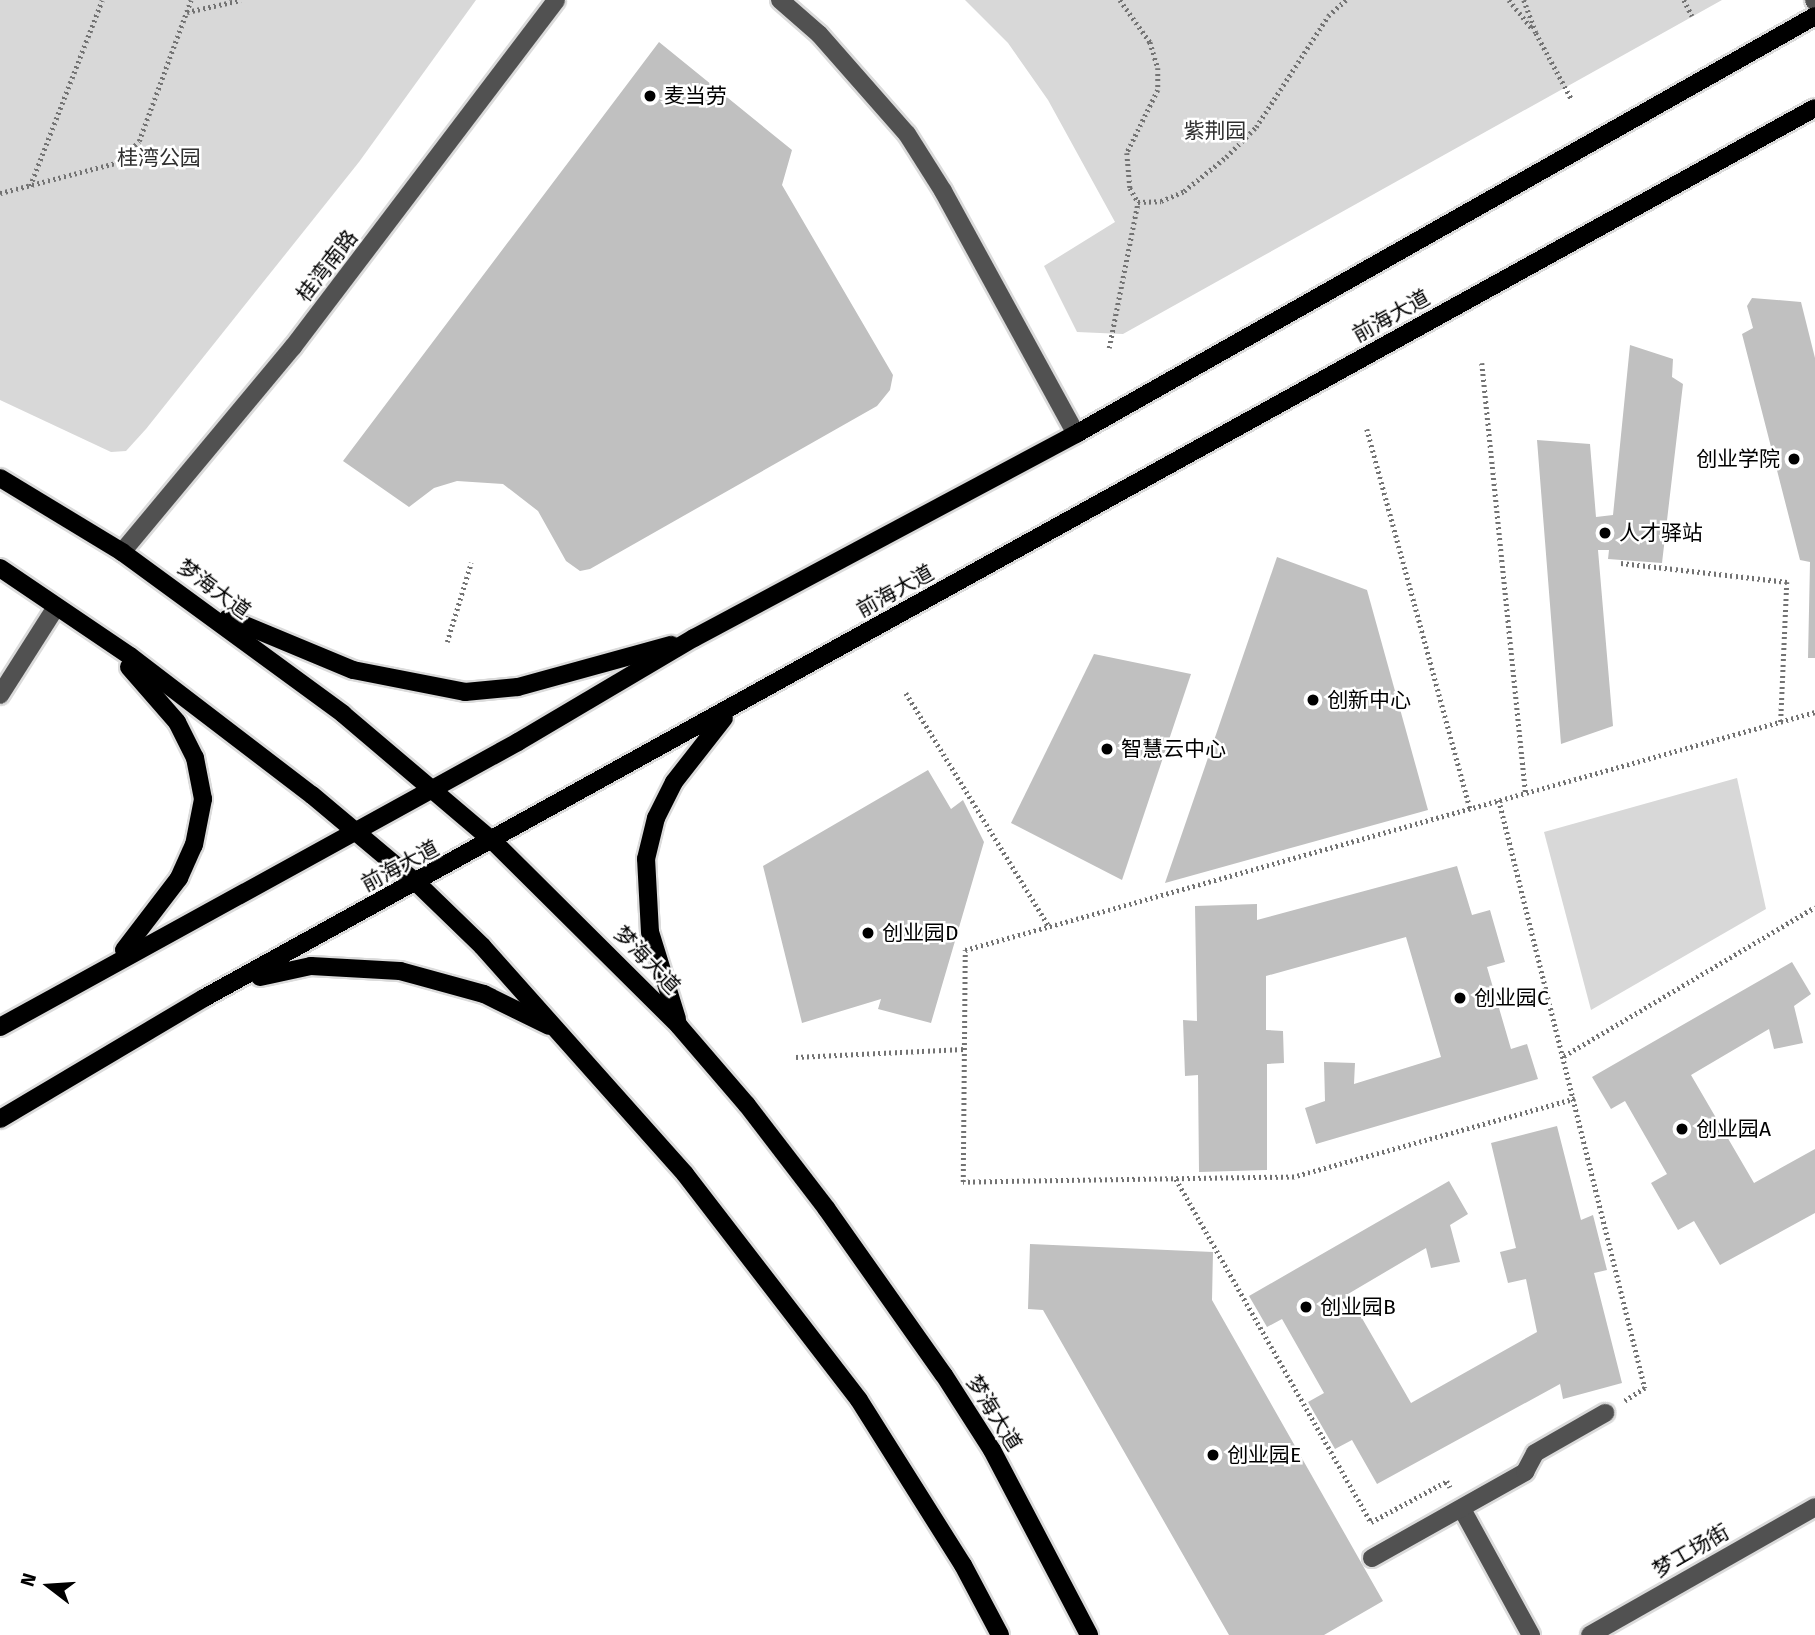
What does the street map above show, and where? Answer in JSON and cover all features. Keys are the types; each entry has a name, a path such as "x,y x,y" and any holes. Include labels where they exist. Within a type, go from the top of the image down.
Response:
{"main road":[{"path":"0,1027 117,959 430,789 694,638 1076,434 1815,16"},
{"name":"前海大道","path":"0,1119 204,998 494,842 738,704 1815,108"},
{"name":"梦海大道","path":"0,478 122,552 203,607 343,715 494,842 679,1026 794,1166 936,1363 992,1450 1089,1635"},
{"path":"0,568 130,656 353,829 417,883 566,1036 685,1174 859,1400 963,1565 1000,1635"},
{"path":"203,607 354,670 465,692 518,687 694,638"},
{"path":"85,628 139,676 177,722 195,758 203,799 194,845 179,878 117,959"},
{"path":"679,1026 650,932 646,859 656,818 674,782 700,744 738,704"},
{"path":"204,998 274,972 360,967 440,979 484,994 566,1036"}],"street":[{"name":"桂湾南路","path":"122,552 293,347 556,0"},
{"path":"780,0 818,34 907,134 943,191 1076,434"},
{"path":"0,695 56,607"},
{"path":"1372,1558 1525,1472 1535,1453 1605,1413"},
{"name":"梦工场街","path":"1590,1635 1815,1507"},
{"path":"1462,1509 1531,1635"}],"path":[{"path":"30,187 102,0"},
{"path":"0,193 120,162 139,141 191,0"},
{"path":"186,12 241,0"},
{"path":"1109,348 1138,202 1130,188 1127,153 1158,90 1158,68 1150,42 1120,0"},
{"path":"1138,202 1161,201 1184,191 1226,158 1256,127 1328,16 1346,0"},
{"path":"1509,0 1536,33"},
{"path":"1524,0 1536,33 1571,98"},
{"path":"1684,0 1692,16"},
{"path":"1482,363 1526,793"},
{"path":"1367,429 1470,808"},
{"path":"447,642 471,563"},
{"path":"1621,563 1787,582 1781,722"},
{"path":"906,694 1049,926"},
{"path":"1575,1099 1294,1177 963,1182 965,950 1815,712"},
{"path":"1499,800 1645,1388 1605,1413"},
{"path":"1564,1056 1815,908"},
{"path":"796,1057 964,1049"},
{"path":"1176,1179 1371,1522 1447,1480 1462,1509"}],"green space":[{"name":"桂湾公园","path":"0,0 476,0 359,162 146,429 126,451 111,452 0,400"},
{"name":"紫荆园","path":"965,0 1722,0 1123,334 1077,332 1044,266 1115,222 1048,100 1008,43"},
{"path":"1737,778 1766,909 1591,1010 1544,832"}],"building":[{"path":"659,42 792,150 782,185 893,375 890,390 877,406 590,569 580,571 566,561 538,511 503,484 457,481 434,488 409,507 343,461"},
{"name":"创业学院","path":"1752,298 1801,302 1815,358 1815,658 1808,658 1810,562 1800,560 1742,334 1753,328 1747,306"},
{"name":"人才驿站","path":"1630,345 1673,359 1672,377 1683,384 1662,563 1608,559 1609,550 1598,550 1613,726 1561,744 1537,440 1590,444 1596,517 1613,515"},
{"name":"创新中心","path":"1277,557 1367,590 1428,810 1165,883"},
{"name":"智慧云中心","path":"1094,654 1191,674 1122,880 1011,823"},
{"name":"创业园D","path":"928,770 951,809 963,800 984,842 931,1023 878,1009 881,999 802,1023 763,866"},
{"name":"创业园C","path":"1457,866 1472,915 1490,910 1505,962 1487,967 1511,1049 1527,1044 1538,1079 1316,1144 1305,1108 1325,1101 1324,1062 1355,1063 1354,1084 1441,1057 1406,937 1266,976 1266,1030 1283,1031 1284,1063 1267,1064 1267,1170 1199,1172 1198,1075 1185,1076 1183,1020 1197,1021 1195,906 1257,904 1257,920"},
{"name":"创业园A","path":"1792,962 1811,994 1794,1006 1803,1043 1774,1049 1769,1029 1691,1075 1754,1183 1815,1149 1815,1213 1720,1265 1694,1221 1678,1230 1651,1183 1667,1174 1625,1101 1611,1109 1592,1077"},
{"name":"创业园B","path":"1557,1126 1581,1220 1593,1215 1607,1270 1594,1273 1622,1383 1563,1399 1560,1384 1377,1484 1352,1440 1335,1449 1308,1402 1324,1393 1282,1319 1267,1327 1249,1296 1449,1181 1468,1214 1450,1225 1460,1262 1431,1268 1426,1248 1348,1294 1411,1403 1537,1332 1526,1279 1508,1283 1500,1252 1516,1248 1491,1143"},
{"name":"创业园E","path":"1030,1244 1213,1252 1212,1300 1383,1601 1324,1635 1229,1635 1043,1310 1028,1309"}],"place":[{"name":"麦当劳","path":"650,96"},
{"name":"创业学院","path":"1794,459"},
{"name":"人才驿站","path":"1605,533"},
{"name":"创新中心","path":"1313,700"},
{"name":"智慧云中心","path":"1107,749"},
{"name":"创业园D","path":"868,933"},
{"name":"创业园C","path":"1460,998"},
{"name":"创业园A","path":"1682,1129"},
{"name":"创业园B","path":"1306,1307"},
{"name":"创业园E","path":"1213,1455"}]}
